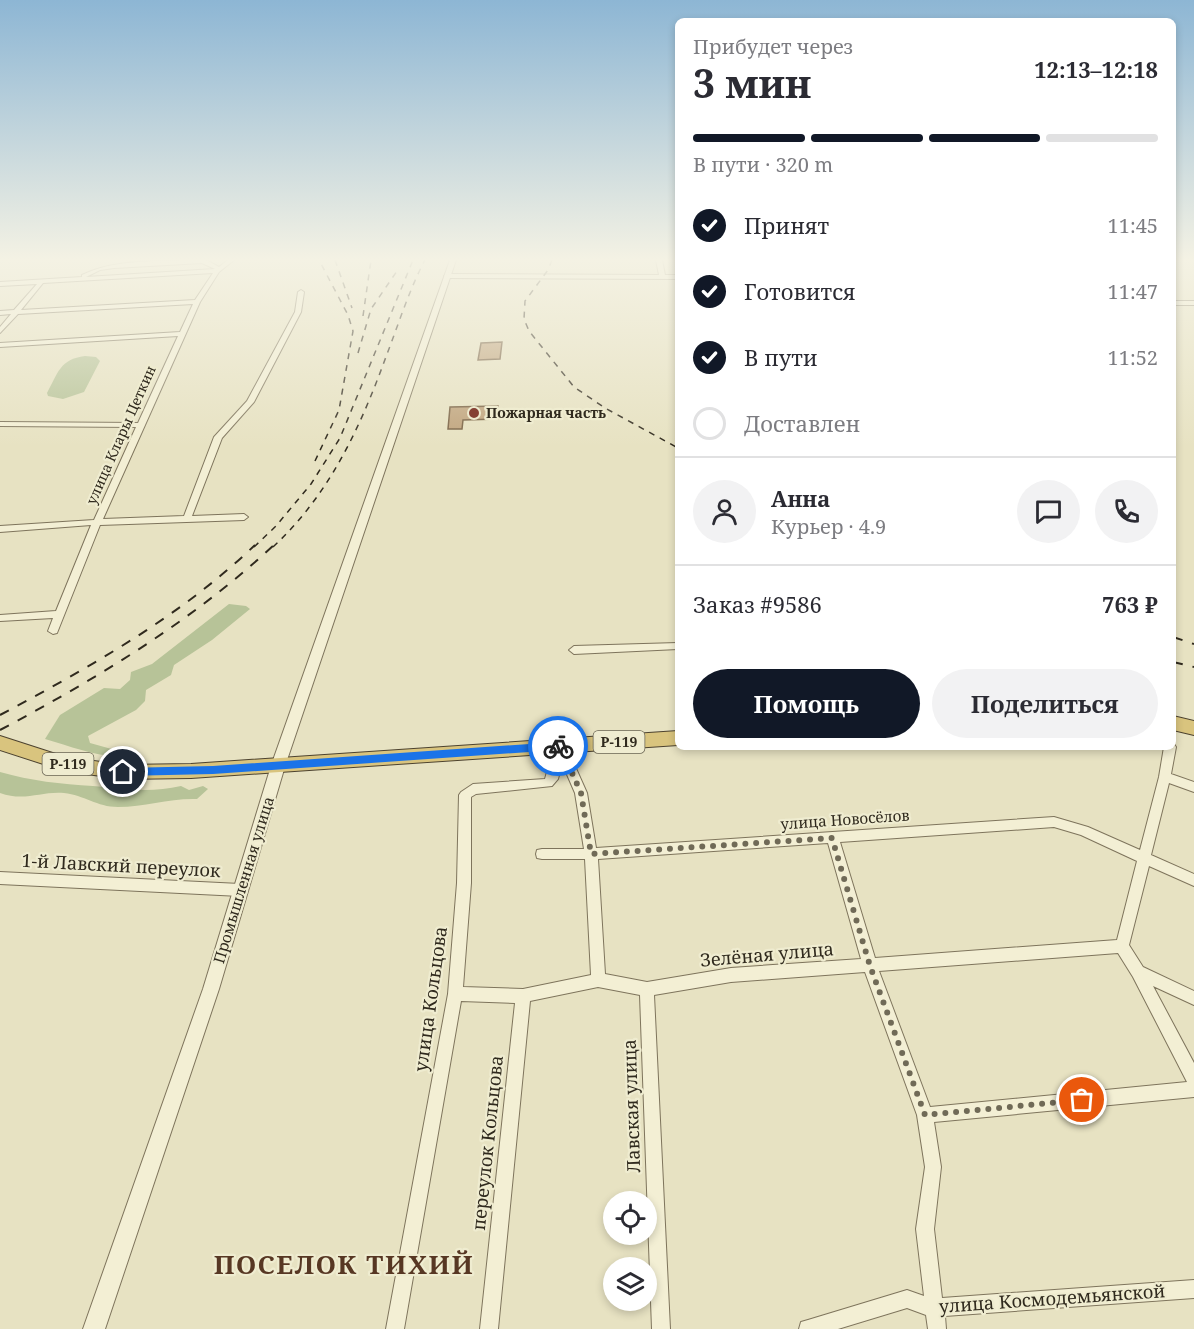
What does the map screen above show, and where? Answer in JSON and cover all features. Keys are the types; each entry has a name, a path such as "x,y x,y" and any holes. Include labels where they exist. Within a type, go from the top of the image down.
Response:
{"highway":[{"path":"1176,726 1194,728"},
{"name":"Р-119","path":"7,746 64,764 123,772 278,766 675,738"}],"street":[{"name":"улица Клары Цеткин","path":"53,631 97,522 188,322"},
{"path":"187,519 218,437 249,402 293,322"},
{"name":"Промышленная улица","path":"94,1329 211,989 278,766 431,322"},
{"path":"0,345 182,334"},
{"path":"0,424 140,425"},
{"path":"0,539 4,528 244,517"},
{"path":"0,618 59,614"},
{"path":"574,650 675,645"},
{"path":"560,746 581,793 591,854 598,980"},
{"name":"улица Кольцова","path":"396,1329 455,994 464,883 465,795 473,789 548,783 552,779 560,746"},
{"path":"1170,750 1165,777 1122,946 1194,1079"},
{"path":"1165,777 1194,787"},
{"name":"улица Новосёлов","path":"542,854 591,854 1054,822 1084,831 1194,880"},
{"path":"832,838 870,966 925,1115 933,1167 925,1229 937,1329"},
{"name":"1-й Лавский переулок","path":"0,878 240,890"},
{"name":"Зелёная улица","path":"455,994 522,996 598,980 647,989 731,975 1122,946"},
{"path":"1138,972 1194,998"},
{"name":"Лавская улица","path":"647,989 661,1329"},
{"name":"переулок Кольцова","path":"489,1329 522,996"},
{"path":"925,1115 1194,1089"},
{"name":"улица Космодемьянской","path":"808,1329 907,1299 933,1308 1194,1289"}],"green space":[{"path":"85,356 96,357 100,361 84,392 63,399 48,396 47,393 61,368 70,360"},
{"path":"229,604 246,606 250,609 212,640 174,665 171,675 146,690 145,701 136,710 88,736 90,743 133,755 99,754 45,739 60,715 104,688 120,689 130,680 131,672 152,664"},
{"path":"0,772 46,782 127,789 148,790 181,786 189,790 203,786 208,789 197,799 118,807 64,793 9,796 0,793"}],"building":[{"path":"502,342 500,359 478,360 481,343"},
{"name":"Пожарная часть","path":"498,406 498,419 463,420 462,429 448,429 450,407"}],"railway":[{"path":"315,461 339,410 353,331 350,322"},
{"path":"358,353 367,322"},
{"path":"254,547 276,526 311,484 340,438 388,322"},
{"path":"273,547 311,505 342,458 377,381 399,322"},
{"path":"525,322 529,331 574,387 605,408 675,446"},
{"path":"0,715 134,639 197,595 255,545"},
{"path":"0,730 73,690 143,647 210,599 274,545"},
{"path":"1176,638 1194,644"},
{"path":"1176,663 1194,667"}],"way so far":[{"path":"558,746 575,776 581,793 591,854 832,838 870,966 925,1115 1082,1100"}],"place":[{"name":"Пожарная часть","path":"474,413"}],"district":[{"name":"ПОСЕЛОК ТИХИЙ","path":"344,1265"}],"route":[{"path":"123,772 213,770 558,746"}]}
